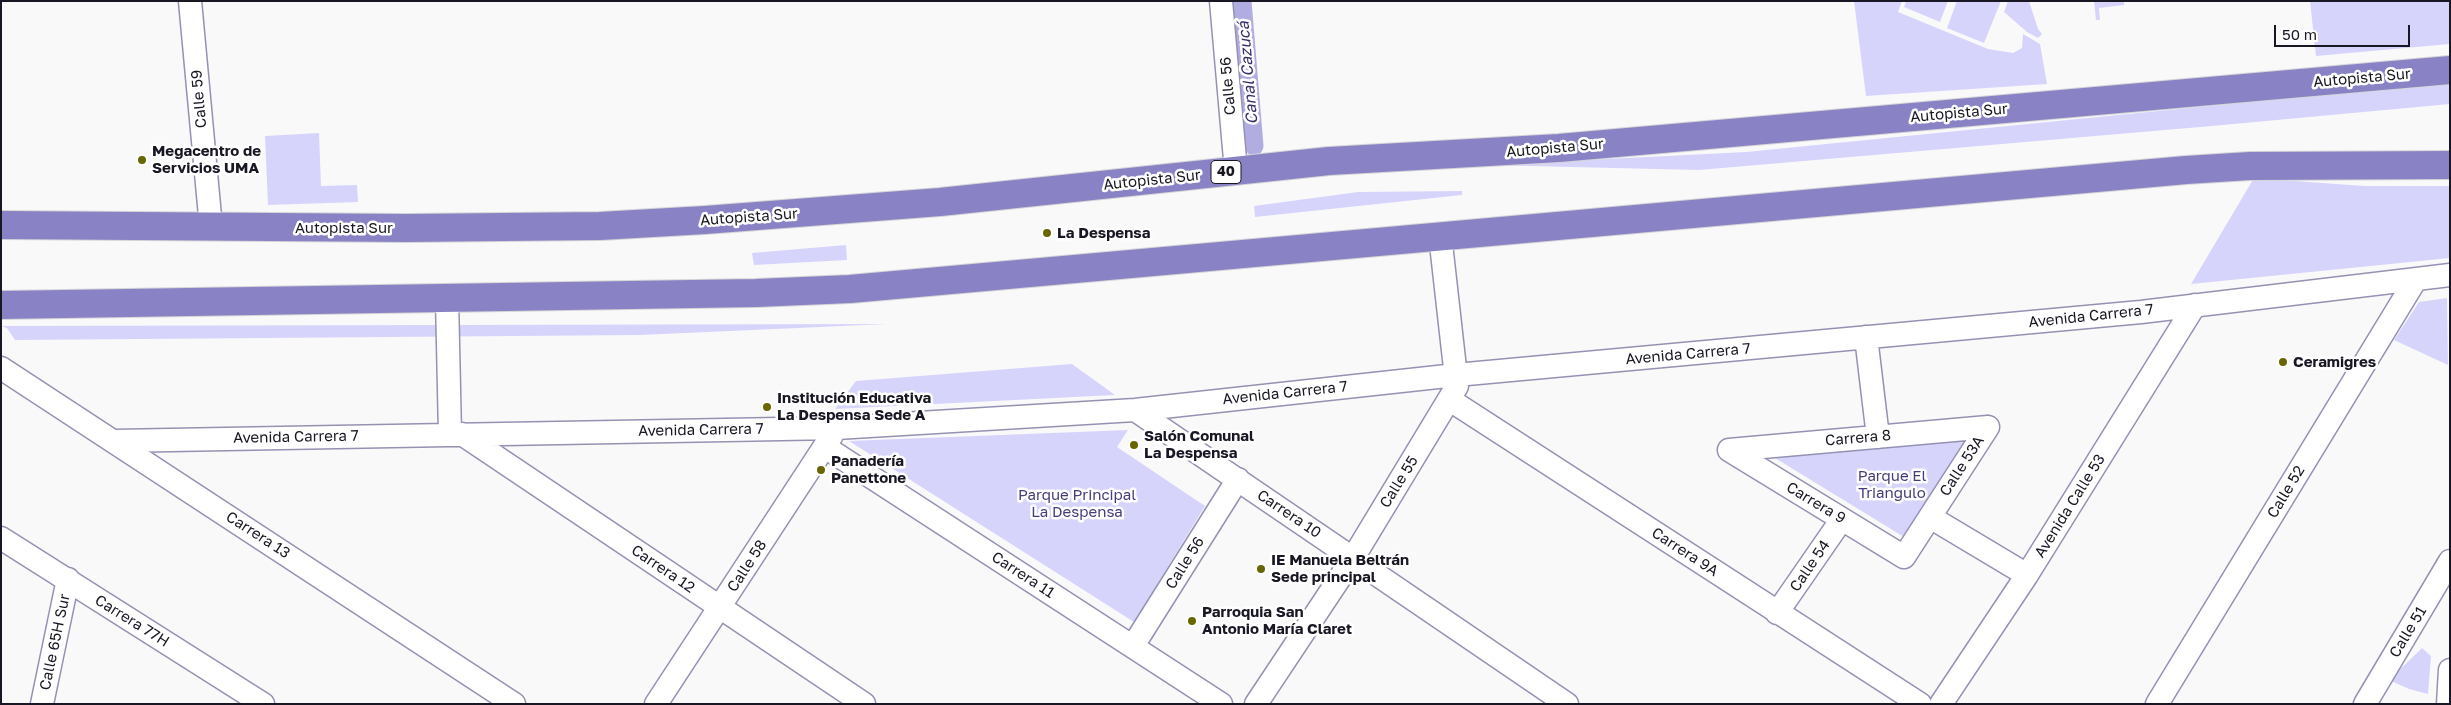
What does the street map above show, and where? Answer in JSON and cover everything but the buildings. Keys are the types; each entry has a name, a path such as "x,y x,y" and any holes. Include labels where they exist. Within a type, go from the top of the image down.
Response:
{"highway":[{"name":"Autopista Sur","path":"1,225 211,227 571,226 705,220 940,202 1329,161 1550,148 2450,70"},
{"path":"1,305 850,289 1440,235 2231,167 2450,165"}],"street":[{"name":"Calle 59","path":"190,1 211,227"},
{"name":"Calle 56","path":"1221,1 1236,171"},
{"name":"Calle 55","path":"1256,704 1353,558 1457,386 1440,235"},
{"name":"Avenida Carrera 7","path":"115,441 456,434 831,437 1135,410 1456,375 2131,313 2450,275"},
{"name":"Calle 52","path":"2157,704 2416,279"},
{"path":"447,298 456,434"},
{"name":"Avenida Calle 53","path":"1941,704 2027,575 2195,305"},
{"path":"1866,337 1878,436"},
{"name":"Carrera 13","path":"1,368 514,704"},
{"name":"Carrera 9A","path":"1450,400 1920,704"},
{"name":"Carrera 10","path":"1135,410 1567,704"},
{"name":"Carrera 8","path":"1728,450 1988,427"},
{"name":"Calle 53A","path":"1904,557 1988,427"},
{"name":"Carrera 12","path":"456,434 864,704"},
{"name":"Calle 58","path":"656,704 831,437"},
{"name":"Carrera 11","path":"831,437 1132,646 1221,704"},
{"name":"Carrera 9","path":"1728,450 1904,557"},
{"name":"Calle 56","path":"1132,646 1238,480"},
{"path":"1930,517 2027,575"},
{"name":"Calle 54","path":"1777,613 1842,519"},
{"name":"Carrera 77H","path":"1,538 263,704"},
{"name":"Calle 51","path":"2365,704 2450,561"},
{"name":"Calle 65H Sur","path":"42,704 68,579"},
{"path":"2448,704 2450,670"}],"green space":[{"path":"1233,1 1250,1 1262,145 1245,147"},
{"path":"1854,1 1902,1 1898,12 1988,49 2013,53 2022,48 2023,34 2040,44 2047,84 1866,96"},
{"path":"1906,1 1948,1 1940,22 1904,7"},
{"path":"1957,1 2001,1 1984,43 1947,28"},
{"path":"2008,1 2029,1 2038,29 2042,34 2038,38 2027,32 2004,12"},
{"path":"2094,1 2124,1 2124,5 2099,8 2100,20 2096,20"},
{"path":"2310,1 2450,1 2450,44 2316,56"},
{"path":"2450,82 2450,104 2212,126 1699,170 1487,165 1746,152"},
{"path":"319,133 321,186 357,185 358,202 268,205 265,136"},
{"path":"2254,178 2364,186 2450,186 2450,258 2191,284"},
{"path":"1462,191 1462,195 1255,217 1254,206 1358,192"},
{"path":"846,245 847,260 754,265 752,253"},
{"path":"2447,298 2448,365 2394,340 2419,302"},
{"path":"887,324 640,335 15,340 7,328 1,326"},
{"path":"1072,364 1115,395 835,409 856,381"},
{"name":"Parque Principal La Despensa","path":"1128,430 1117,447 1205,506 1134,622 849,441"},
{"name":"Parque El Triangulo","path":"1966,439 1904,537 1775,458"},
{"path":"2422,648 2431,656 2428,694 2409,689 2389,680"}],"waterway":[{"name":"Canal Cazucá","path":"1242,1 1254,146"}],"place":[{"name":"Megacentro de Servicios UMA","path":"142,160"},
{"name":"La Despensa","path":"1047,233"},
{"name":"Ceramigres","path":"2283,362"},
{"name":"Institución Educativa La Despensa Sede A","path":"767,407"},
{"name":"Salón Comunal La Despensa","path":"1134,445"},
{"name":"Panadería Panettone","path":"821,470"},
{"name":"IE Manuela Beltrán Sede principal","path":"1261,569"},
{"name":"Parroquia San Antonio María Claret","path":"1192,621"}]}
